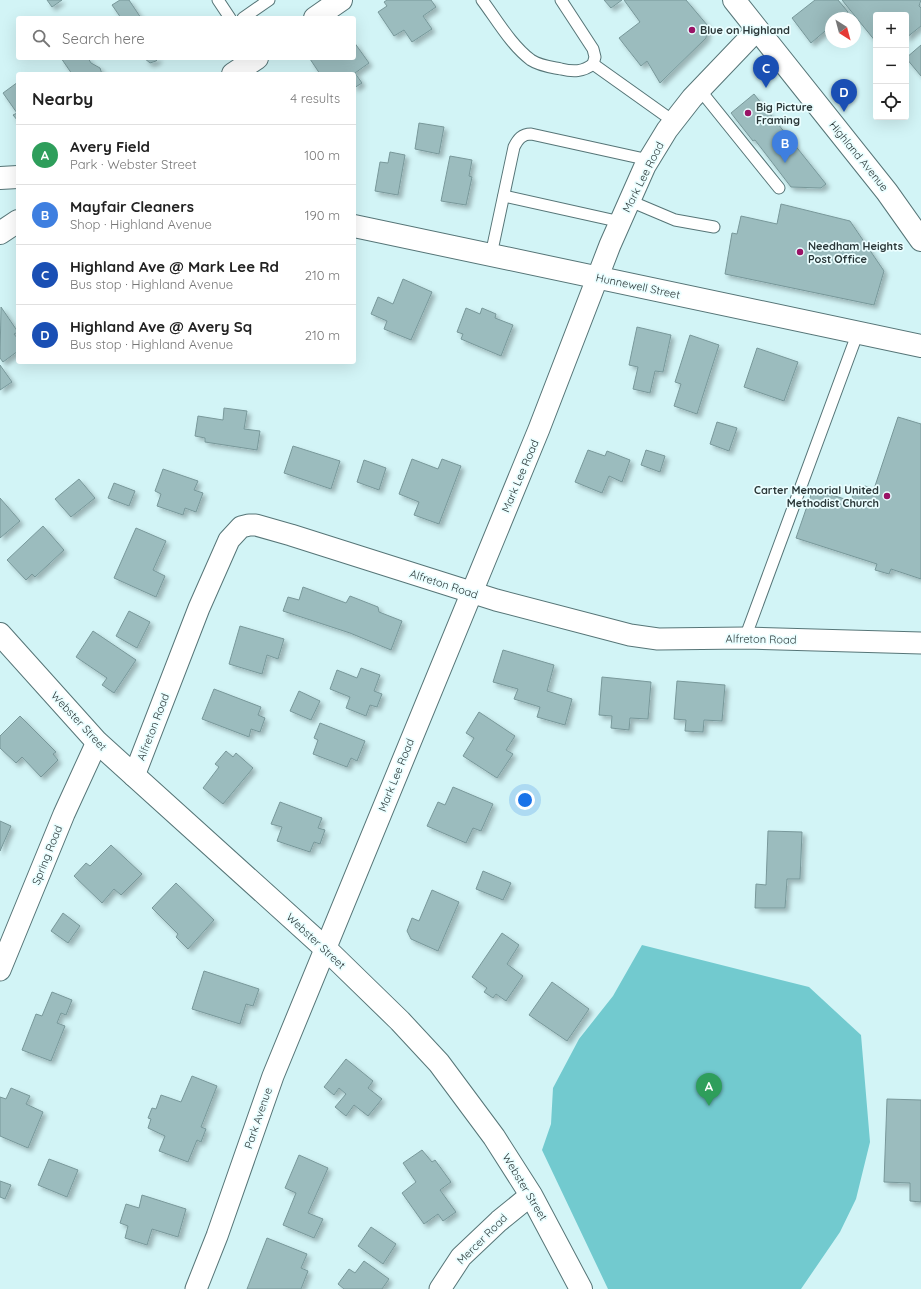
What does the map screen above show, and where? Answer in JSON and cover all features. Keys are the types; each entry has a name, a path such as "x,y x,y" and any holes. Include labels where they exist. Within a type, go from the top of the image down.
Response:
{"street":[{"path":"318,16 341,0"},
{"name":"Highland Avenue","path":"734,0 920,234"},
{"name":"Mark Lee Road","path":"326,949 539,429 598,277 649,160 673,121 757,30"},
{"path":"236,72 254,60"},
{"path":"0,178 16,177"},
{"path":"0,233 16,222"},
{"name":"Hunnewell Street","path":"356,226 921,346"},
{"name":"Alfreton Road","path":"134,776 199,608 224,550 234,532 241,527 256,525 471,592 630,635 658,639 746,638 921,643"},
{"name":"Webster Street","path":"0,634 97,742 326,949 400,1021 439,1063 494,1137 531,1195 581,1289"},
{"name":"Spring Road","path":"0,970 64,814 97,742"},
{"name":"Park Avenue","path":"196,1289 217,1236 273,1076 326,949"},
{"name":"Mercer Road","path":"440,1289 461,1257 498,1221 531,1195"}],"lane":[{"path":"218,0 229,16"},
{"path":"247,16 269,0"},
{"path":"482,0 520,49 531,60 548,67 569,71 585,69 593,64 595,54 591,45 561,0"},
{"path":"593,64 673,121"},
{"path":"700,90 779,188"},
{"path":"491,255 514,147 518,140 527,134 649,160"},
{"path":"504,196 621,222"},
{"path":"630,201 675,220 714,227"},
{"path":"746,638 858,332"}],"shaded area":[{"path":"642,945 809,987 861,1035 870,1142 856,1199 840,1232 801,1289 608,1289 542,1150 551,1124 553,1088 579,1039 613,996"}],"building":[{"path":"47,0 62,0 52,7"},
{"path":"120,0 129,0 140,16 120,16 112,5"},
{"path":"387,0 431,0 436,7 423,16 432,29 412,42 404,30 394,36 378,12 387,6 384,2"},
{"path":"604,0 622,0 611,8"},
{"path":"624,0 686,0 708,26 706,38 660,83 647,61 641,66 619,38 640,22"},
{"path":"815,0 838,0 848,12 825,12 825,31 811,43 792,18"},
{"path":"842,0 921,0 919,6 921,8 921,26 909,36 909,12 873,12 873,38 861,23 861,12 852,12"},
{"path":"356,45 369,63 356,72 319,72 311,60 356,60"},
{"path":"921,45 921,76 909,62 909,55"},
{"path":"62,60 89,60 91,63 100,68 101,72 71,72"},
{"path":"146,60 157,60 156,61 150,63"},
{"path":"356,74 362,83 356,87"},
{"path":"16,83 16,112 3,93"},
{"path":"754,94 826,184 821,188 791,187 755,140 753,141 731,113"},
{"path":"419,123 444,127 439,154 415,149"},
{"path":"390,152 405,155 398,195 375,191 380,162 388,163"},
{"path":"450,156 472,160 469,176 472,177 466,205 441,201"},
{"name":"Needham Heights Post Office","path":"781,204 850,221 884,271 874,305 725,274 732,233 737,234 741,216 777,224"},
{"path":"403,279 432,292 411,340 384,329 387,321 371,314 378,297 393,304"},
{"path":"1,307 16,329 16,333 14,334 16,336 16,352 3,362 0,358"},
{"path":"466,308 480,314 482,308 496,314 495,318 513,325 501,356 461,339 463,334 457,332"},
{"path":"637,327 671,335 663,372 655,371 650,393 633,389 638,367 629,365"},
{"path":"690,335 719,345 697,414 674,406 681,384 675,382"},
{"path":"757,348 798,362 784,401 744,387"},
{"path":"0,365 12,382 0,390"},
{"path":"224,408 247,411 244,429 260,431 257,450 205,442 205,438 195,436 198,416 223,420"},
{"name":"Carter Memorial United Methodist Church","path":"898,417 921,424 921,579 891,569 889,574 875,570 877,564 796,538 813,489 851,501 854,491 865,486 874,489"},
{"path":"717,422 737,428 729,451 710,444"},
{"path":"293,446 340,461 331,489 284,473"},
{"path":"588,450 605,456 607,451 630,460 622,482 609,476 602,493 575,482"},
{"path":"646,450 665,456 660,472 641,465"},
{"path":"412,459 438,469 442,459 461,466 439,524 414,515 419,502 399,494"},
{"path":"364,460 386,468 379,490 357,482"},
{"path":"163,469 198,481 194,490 203,493 196,512 185,508 183,515 157,506 161,494 155,491"},
{"path":"79,479 95,498 71,517 55,499"},
{"path":"114,483 135,491 129,506 108,498"},
{"path":"0,498 20,521 0,538"},
{"path":"43,526 64,550 35,577 32,574 26,580 7,560"},
{"path":"136,528 166,541 153,570 165,576 156,597 114,578"},
{"path":"303,587 346,603 350,596 378,607 379,612 402,621 391,650 350,633 283,611 288,597 299,600"},
{"path":"129,611 150,622 137,648 116,636"},
{"path":"240,626 284,639 278,659 267,655 262,674 229,664"},
{"path":"93,631 136,660 114,693 102,685 107,678 76,657"},
{"path":"503,650 554,665 547,691 572,699 565,725 537,717 540,707 514,699 518,689 493,682"},
{"path":"361,668 380,675 374,691 382,694 377,707 370,705 366,716 346,708 350,697 330,689 337,670 357,678"},
{"path":"602,677 651,682 648,719 630,718 629,730 611,728 612,716 599,715"},
{"path":"677,681 725,685 722,721 704,720 703,732 685,731 686,720 674,719"},
{"path":"214,689 261,707 258,715 265,718 260,732 251,729 249,737 202,719"},
{"path":"299,691 320,701 311,720 290,711"},
{"path":"479,712 515,736 506,750 513,754 497,778 463,756 474,738 466,733"},
{"path":"20,716 56,752 53,754 58,760 41,777 22,757 16,763 0,748 0,736"},
{"path":"320,723 365,741 357,761 351,758 347,767 313,754 318,740 314,738"},
{"path":"226,751 233,757 236,753 253,768 223,804 203,788 219,767 215,764"},
{"path":"453,787 493,804 481,831 473,828 466,843 427,826 438,802 445,805"},
{"path":"280,802 322,818 318,828 325,830 320,844 314,842 310,852 277,841 282,827 271,824"},
{"path":"0,821 11,826 0,851"},
{"path":"768,831 802,832 800,879 787,879 785,908 755,908 756,884 766,885"},
{"path":"111,845 142,874 121,895 114,889 102,903 74,876 86,863 90,866"},
{"path":"483,871 511,883 503,900 476,889"},
{"path":"176,883 214,920 188,949 176,937 178,934 152,908"},
{"path":"432,890 459,902 438,951 411,939 407,931 412,918 419,921"},
{"path":"63,913 80,926 68,943 51,931"},
{"path":"502,933 519,945 507,964 523,976 506,1001 496,994 493,998 484,992 487,988 472,977"},
{"path":"204,971 259,989 253,1006 246,1004 240,1024 192,1009"},
{"path":"552,982 589,1009 567,1041 529,1015"},
{"path":"52,992 72,1000 66,1015 61,1013 57,1023 65,1026 51,1061 22,1050 36,1014 42,1016"},
{"path":"346,1059 373,1081 368,1088 382,1099 368,1116 354,1105 346,1116 335,1107 346,1094 339,1088 334,1095 324,1087"},
{"path":"192,1076 217,1086 201,1127 206,1129 201,1142 197,1140 188,1162 159,1151 165,1136 148,1128 151,1119 148,1118 152,1108 156,1109 161,1095 181,1102"},
{"path":"11,1088 30,1096 26,1104 43,1112 28,1148 0,1136 0,1097 6,1099"},
{"path":"887,1099 921,1100 921,1202 910,1201 910,1183 884,1182"},
{"path":"422,1150 432,1162 435,1160 451,1182 440,1190 456,1212 443,1221 438,1214 424,1224 402,1193 416,1182 403,1163"},
{"path":"299,1155 328,1168 308,1213 323,1219 314,1238 283,1225 296,1193 285,1188"},
{"path":"49,1159 78,1170 67,1197 38,1185"},
{"path":"0,1181 11,1185 5,1199 0,1197"},
{"path":"142,1195 186,1209 178,1237 152,1229 147,1245 125,1238 128,1226 120,1223 126,1204 139,1208"},
{"path":"371,1227 396,1244 383,1264 358,1246"},
{"path":"267,1238 307,1254 301,1268 308,1271 301,1289 247,1289"},
{"path":"364,1261 389,1279 382,1289 344,1289 338,1284 349,1269 355,1273"}],"place":[{"name":"Blue on Highland","path":"692,30"},
{"name":"Highland Ave @ Mark Lee Rd","path":"766,88"},
{"name":"Highland Ave @ Avery Sq","path":"844,112"},
{"name":"Big Picture Framing","path":"748,113"},
{"name":"Mayfair Cleaners","path":"785,163"},
{"name":"Needham Heights Post Office","path":"800,252"},
{"name":"Carter Memorial United Methodist Church","path":"887,496"},
{"name":"Avery Field","path":"709,1106"}]}
